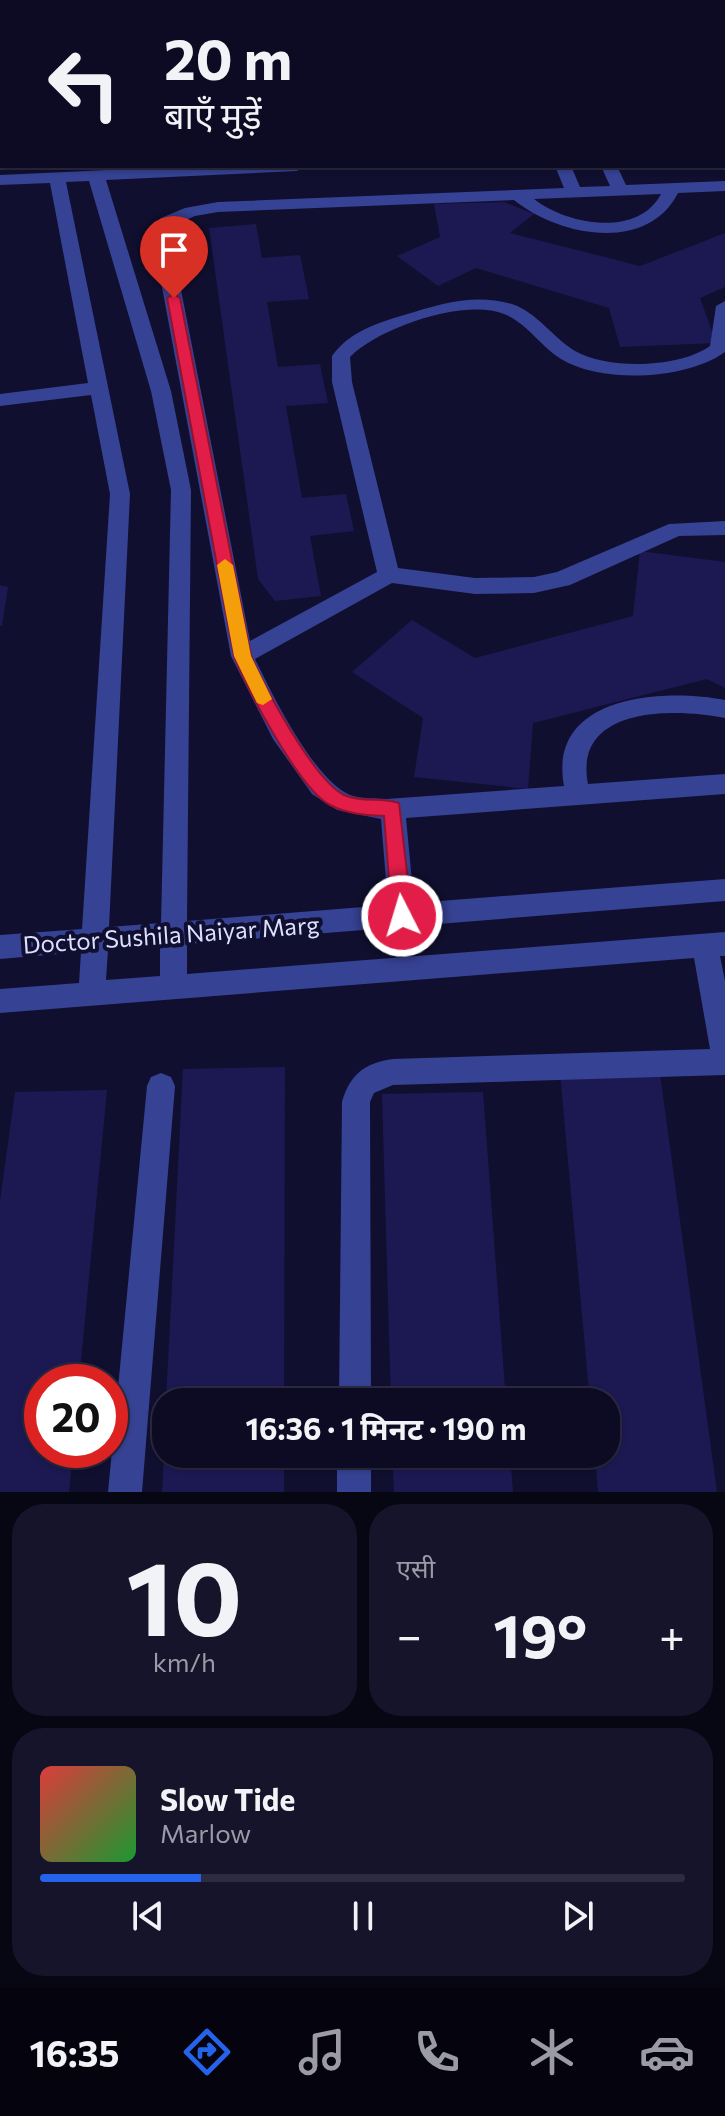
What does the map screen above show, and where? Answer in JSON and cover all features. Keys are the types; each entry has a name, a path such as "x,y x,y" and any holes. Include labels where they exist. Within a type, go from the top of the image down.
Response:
{"street":[{"path":"0,180 252,168"},
{"path":"564,168 574,192"},
{"path":"610,168 620,190"},
{"path":"96,175 161,391 181,490 173,987"},
{"path":"57,177 120,494 92,993"},
{"path":"725,186 218,207 191,212 167,222 162,239 242,656 255,686 317,785 335,799 358,808 393,808 725,784"},
{"path":"517,194 530,208 551,219 578,226 606,228 633,224 654,216 668,203 672,188"},
{"path":"389,575 342,382 341,356 354,341 377,329 450,306 500,306 523,315 558,347 587,363 661,367 699,361 719,348 725,306"},
{"path":"0,400 100,388"},
{"path":"242,656 389,575 475,586 534,585 562,579 676,529 725,528"},
{"path":"578,793 574,757 584,736 603,718 640,706 677,704 725,709"},
{"path":"393,808 402,916"},
{"name":"Doctor Sushila Naiyar Marg","path":"0,947 725,890"},
{"path":"0,1001 715,945 725,1056"},
{"path":"355,1388 356,1102 359,1086 372,1075 393,1072 725,1062"},
{"path":"125,1492 161,1086"},
{"path":"354,1468 354,1492"}],"building":[{"path":"504,202 534,214 510,233 640,266 725,233 725,287 700,298 716,343 620,347 609,308 476,268 438,286 397,256 440,237 434,204"},
{"path":"256,224 262,258 300,255 309,299 267,302 278,367 320,364 328,403 286,406 302,498 346,494 354,531 310,536 321,596 275,601 258,579 209,228"},
{"path":"640,551 725,562 725,688 707,679 533,723 528,789 414,777 423,718 352,672 412,620 475,658 633,616"},
{"path":"0,585 8,587 2,626 0,626"},
{"path":"285,1067 284,1388 167,1388 183,1069"},
{"path":"560,1073 660,1074 717,1492 598,1492 596,1468 620,1468 620,1388 589,1388"},
{"path":"107,1090 81,1364 24,1364 24,1468 71,1468 69,1492 0,1492 0,1201 15,1092"},
{"path":"483,1092 505,1388 391,1388 382,1094"},
{"path":"163,1468 284,1468 284,1492 162,1492"},
{"path":"393,1468 511,1468 513,1492 394,1492"}],"slow traffic":[{"path":"225,565 242,656 263,699"}],"route":[{"path":"174,298 242,656 255,686 317,785 335,799 358,808 393,808 402,916"}]}
